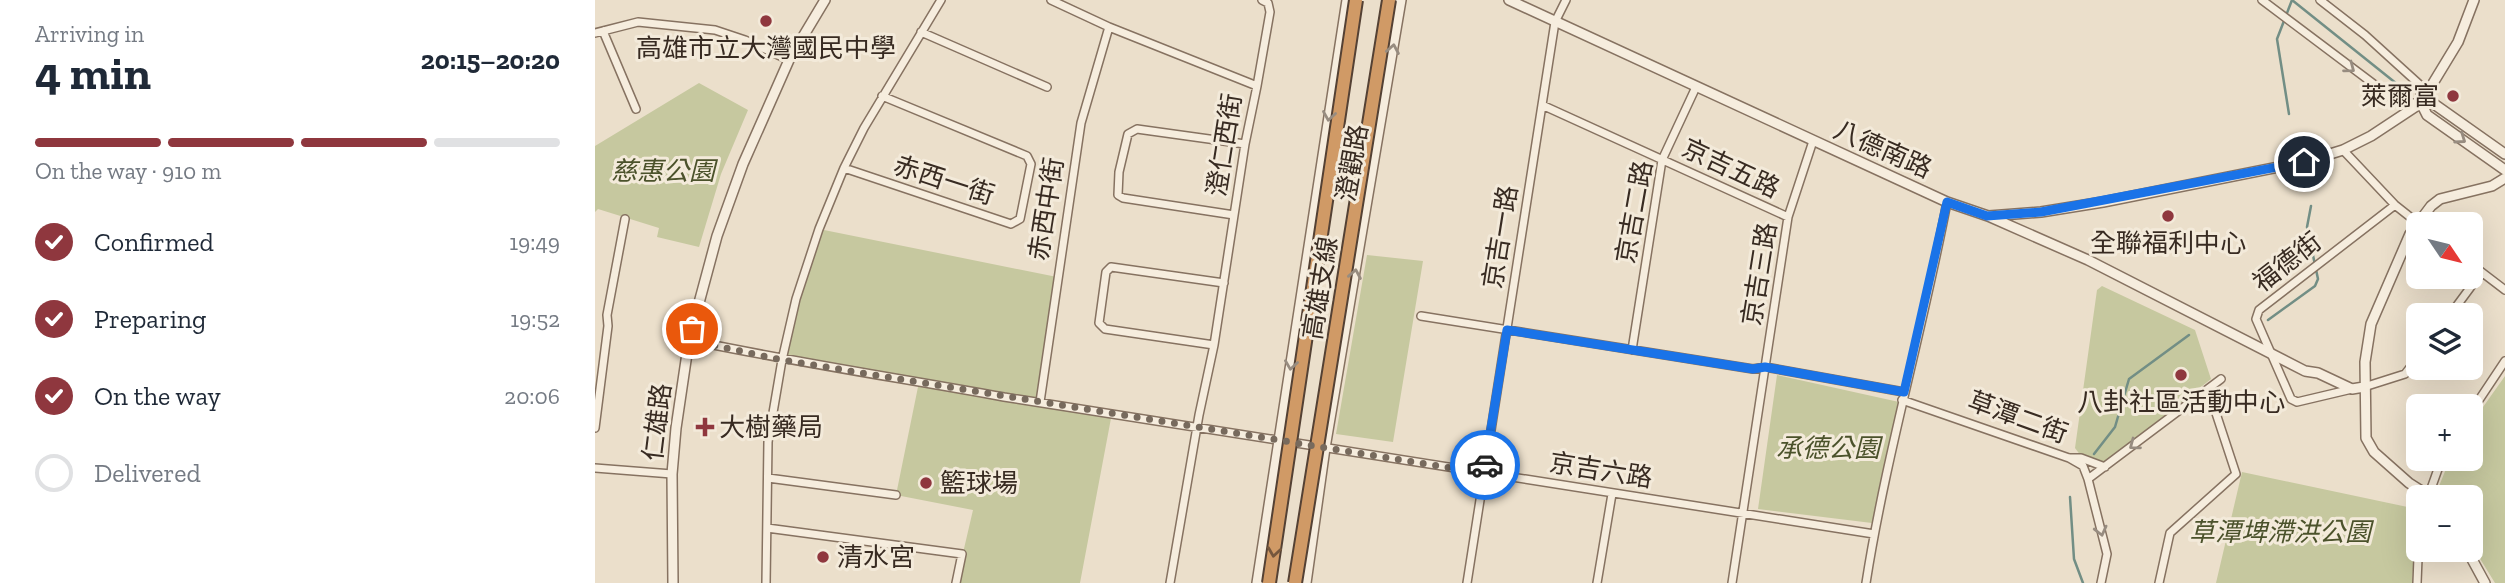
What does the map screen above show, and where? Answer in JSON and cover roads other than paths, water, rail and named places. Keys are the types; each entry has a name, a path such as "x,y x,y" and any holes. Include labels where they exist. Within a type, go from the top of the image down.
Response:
{"highway":[{"name":"高雄支線","path":"1269,583 1356,0"},
{"name":"高雄支線","path":"1295,583 1389,0"}],"street":[{"name":"仁雄路","path":"673,583 672,474 689,340 717,236 743,164 789,60 825,0"},
{"path":"765,583 768,442 796,299 844,168 883,96 941,0"},
{"name":"澄仁西街","path":"1051,0 1109,27 1257,86 1245,144 1214,345 1170,583"},
{"path":"1257,86 1270,12 1268,3 1262,0"},
{"name":"澄觀路","path":"1257,583 1347,0"},
{"name":"澄觀路","path":"1306,583 1325,448 1401,0"},
{"name":"八德南路","path":"1509,0 1947,202 1987,216 2088,260 2272,355 2352,389"},
{"name":"京吉一路","path":"1467,583 1555,22 1566,0"},
{"path":"2320,0 2365,35 2419,84 2421,103 2427,115 2505,170"},
{"path":"1987,216 2041,212 2103,202 2304,162 2343,150 2371,136 2421,103 2458,42 2474,0"},
{"path":"2264,1 2399,103 2434,104 2505,154"},
{"path":"636,109 599,32 638,22 715,30 789,60"},
{"name":"赤西中街","path":"1040,402 1081,123 1109,27"},
{"path":"921,32 1047,87"},
{"name":"京吉二路","path":"1632,350 1662,160 1696,87"},
{"name":"赤西一街","path":"844,168 1011,224 1020,219 1031,164 1027,156 883,96"},
{"name":"京吉五路","path":"1542,105 1788,218"},
{"path":"1234,215 1123,198 1118,195 1119,172 1128,134 1137,129 1245,144"},
{"name":"京吉三路","path":"1732,583 1788,218 1814,141"},
{"path":"2343,150 2406,214"},
{"path":"2427,212 2440,200 2492,186 2505,178"},
{"path":"1866,583 1903,396 1947,202"},
{"name":"福德街","path":"2395,205 2259,310 2256,319 2293,401 2364,387 2406,373"},
{"path":"595,428 608,326 607,315 625,219"},
{"path":"2406,243 2371,324 2364,387 2366,438 2374,452 2412,485"},
{"path":"1214,345 1105,329 1099,323 1106,272 1111,267 1224,282"},
{"path":"2483,274 2505,290"},
{"name":"草潭二街","path":"1421,316 1753,369 1765,367 1903,396 2069,458 2083,466 2107,554 2101,583"},
{"name":"京吉六路","path":"689,340 782,360 1280,442 1874,534"},
{"path":"2483,394 2505,361"},
{"path":"2088,480 2221,379"},
{"path":"2159,583 2170,533 2236,474 2208,389"},
{"path":"2069,458 2081,458 2105,467"},
{"path":"595,468 672,474"},
{"path":"768,478 897,495"},
{"path":"1597,583 1612,494"},
{"path":"767,528 963,554 957,583"},
{"path":"2417,583 2418,562"},
{"path":"2474,562 2485,583"}],"waterway":[{"path":"2292,0 2407,92"},
{"path":"2289,114 2277,39 2292,0"},
{"path":"2268,320 2315,286 2318,279 2307,227 2311,206"},
{"path":"2094,454 2115,427 2129,379 2189,335"},
{"path":"2070,497 2074,559 2083,583"}],"place":[{"name":"高雄市立大灣國民中學","path":"766,21"},
{"name":"萊爾富","path":"2453,96"},
{"name":"全聯福利中心","path":"2168,216"},
{"name":"八卦社區活動中心","path":"2181,375"},
{"name":"大樹藥局","path":"705,427"},
{"name":"籃球場","path":"926,483"},
{"name":"清水宮","path":"823,557"}],"park label":[{"name":"慈惠公園","path":"663,171"},
{"name":"承德公園","path":"1828,448"},
{"name":"草潭埤滯洪公園","path":"2280,532"}]}
